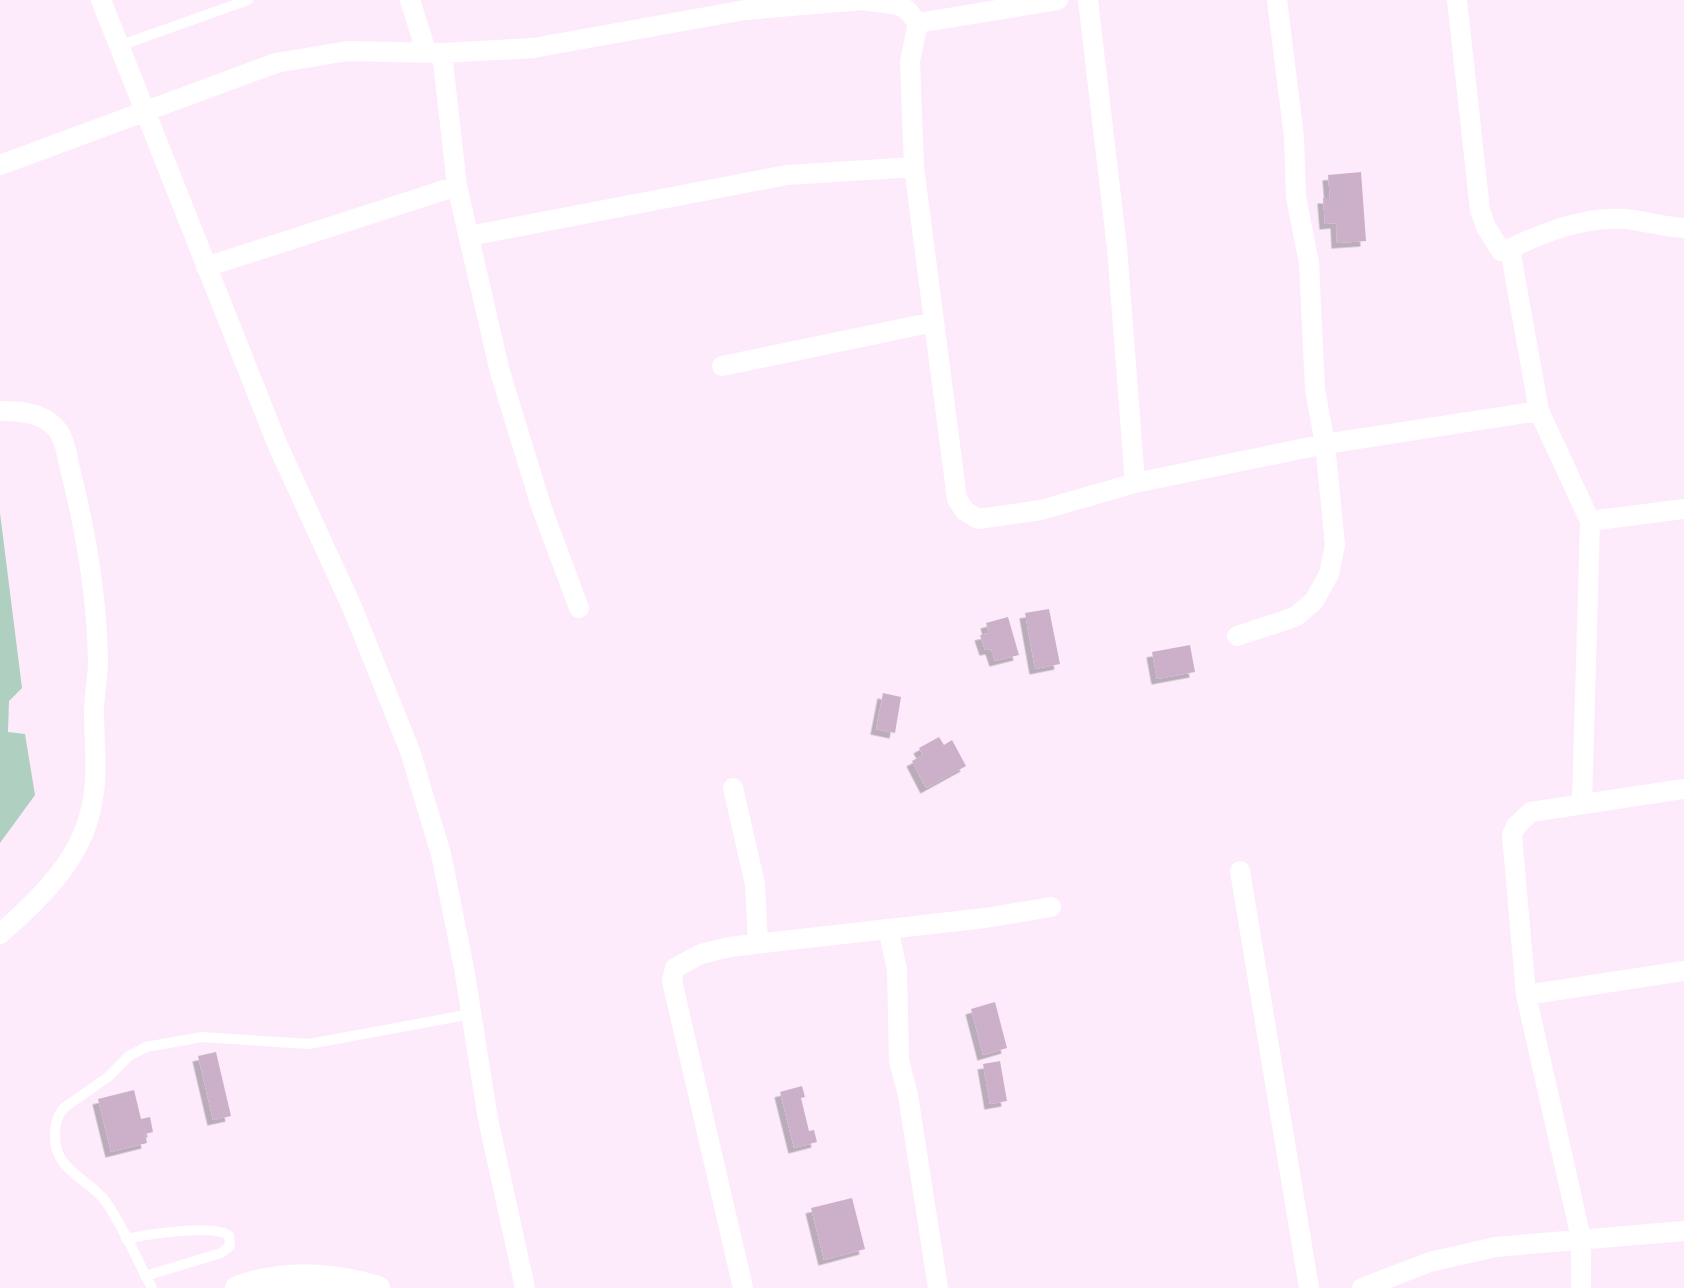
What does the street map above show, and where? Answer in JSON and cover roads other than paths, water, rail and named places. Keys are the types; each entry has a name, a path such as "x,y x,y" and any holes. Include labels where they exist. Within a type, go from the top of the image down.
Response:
{"street":[{"path":"101,0 278,446 352,607 410,751 441,854 488,1119 525,1288"},
{"path":"410,0 434,52 457,186 500,372 542,509 579,608"},
{"path":"0,165 276,63 348,51 434,52 533,48 745,10 863,0 899,5 907,10 918,23"},
{"path":"918,23 1058,0"},
{"path":"1088,0 1117,248 1135,483"},
{"path":"1237,636 1295,617 1314,601 1329,574 1335,545 1325,444 1315,389 1309,263 1296,197 1294,137 1277,0"},
{"path":"1457,0 1480,210 1486,228 1501,251 1537,237 1593,221 1624,219 1648,225 1684,228"},
{"path":"918,23 910,61 914,167 957,499 965,511 978,519 1041,510 1135,483 1325,444 1539,411"},
{"path":"469,236 786,175 914,167"},
{"path":"206,267 457,186"},
{"path":"1510,249 1539,411 1590,522 1582,802"},
{"path":"722,366 934,322"},
{"path":"0,411 36,414 56,427 62,440 76,493 94,595 98,663 94,712 98,763 88,821 74,850 54,879 0,934"},
{"path":"1590,522 1684,509"},
{"path":"733,788 755,884 758,944"},
{"path":"1581,1288 1581,1238 1526,995 1512,835 1516,826 1531,812 1582,802 1684,789"},
{"path":"1240,872 1309,1288"},
{"path":"743,1288 672,981 675,968 701,954 758,944 985,918 1051,907"},
{"path":"888,929 897,969 899,1061 908,1095 938,1288"},
{"path":"1526,995 1684,971"},
{"path":"1362,1288 1430,1262 1495,1247 1684,1231"},
{"path":"237,1288 285,1277 315,1276 352,1280 378,1288"}],"lane":[{"path":"212,0 216,11"},
{"path":"118,46 248,0"},
{"path":"152,1288 108,1204 66,1166 58,1154 54,1141 59,1113 108,1077 129,1056 146,1047 190,1038 309,1044 471,1014"},
{"path":"126,1239 142,1235 213,1230 229,1236 230,1246 221,1254 145,1276"}]}
